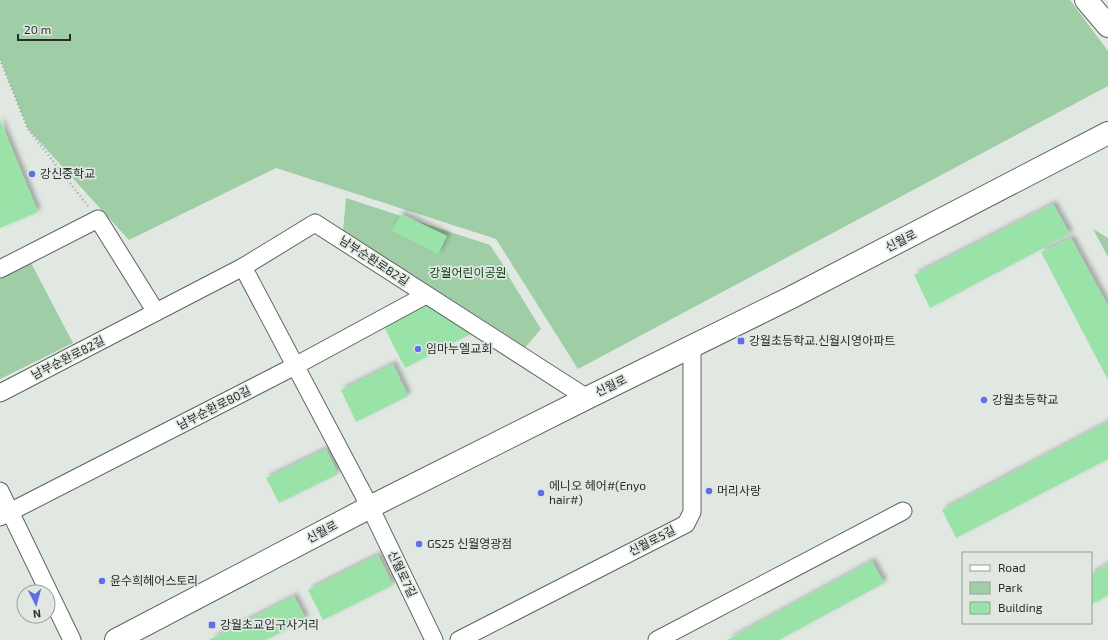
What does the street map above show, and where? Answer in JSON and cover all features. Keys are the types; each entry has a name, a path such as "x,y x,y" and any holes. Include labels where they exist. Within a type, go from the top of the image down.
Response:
{"main road":[{"path":"1086,0 1108,26"},
{"name":"신월로","path":"116,640 370,507 790,298 1108,133"}],"street":[{"path":"0,270 98,219 156,312"},
{"name":"남부순환로82길","path":"0,393 243,268 315,223 587,398"},
{"name":"신월로7길","path":"243,268 370,507 434,640"},
{"name":"남부순환로80길","path":"5,515 295,366 426,295"},
{"name":"신월로5길","path":"459,640 686,524 692,512 692,346"},
{"path":"0,490 5,515 72,640"},
{"path":"657,640 903,510"}],"path":[{"path":"0,59 28,129 98,219"}],"green space":[{"path":"0,0 1070,0 1108,51 1108,86 578,369 496,239 276,168 129,240 28,129 0,59"},
{"name":"강월어린이공원","path":"346,198 490,245 541,329 523,350 343,231"},
{"path":"1093,229 1108,238 1108,257"},
{"path":"31,263 73,343 0,379 0,279"}],"building":[{"path":"0,120 38,212 0,228"},
{"path":"1053,204 1070,234 930,308 914,275"},
{"path":"401,214 447,236 438,254 392,231"},
{"path":"1071,238 1108,306 1108,380 1041,252"},
{"name":"임마누엘교회","path":"426,296 478,330 405,368 381,321"},
{"path":"393,364 408,396 356,422 341,390"},
{"path":"1108,422 1108,459 956,538 942,510"},
{"path":"326,449 338,474 279,503 266,478"},
{"path":"378,555 393,585 323,620 308,590"},
{"path":"872,561 884,583 779,640 727,640"},
{"path":"1108,564 1108,595 1092,604 1092,573"},
{"path":"294,596 306,619 266,640 209,640"}],"place":[{"name":"강신중학교","path":"32,174"},
{"name":"강월초등학교.신월시영아파트","path":"741,341"},
{"name":"임마누엘교회","path":"418,349"},
{"name":"강월초등학교","path":"984,400"},
{"name":"머리사랑","path":"709,491"},
{"name":"에니오 헤어#(Enyo hair#)","path":"541,493"},
{"name":"GS25 신월영광점","path":"419,544"},
{"name":"윤수희헤어스토리","path":"102,581"},
{"name":"강월초교입구사거리","path":"212,625"}]}
